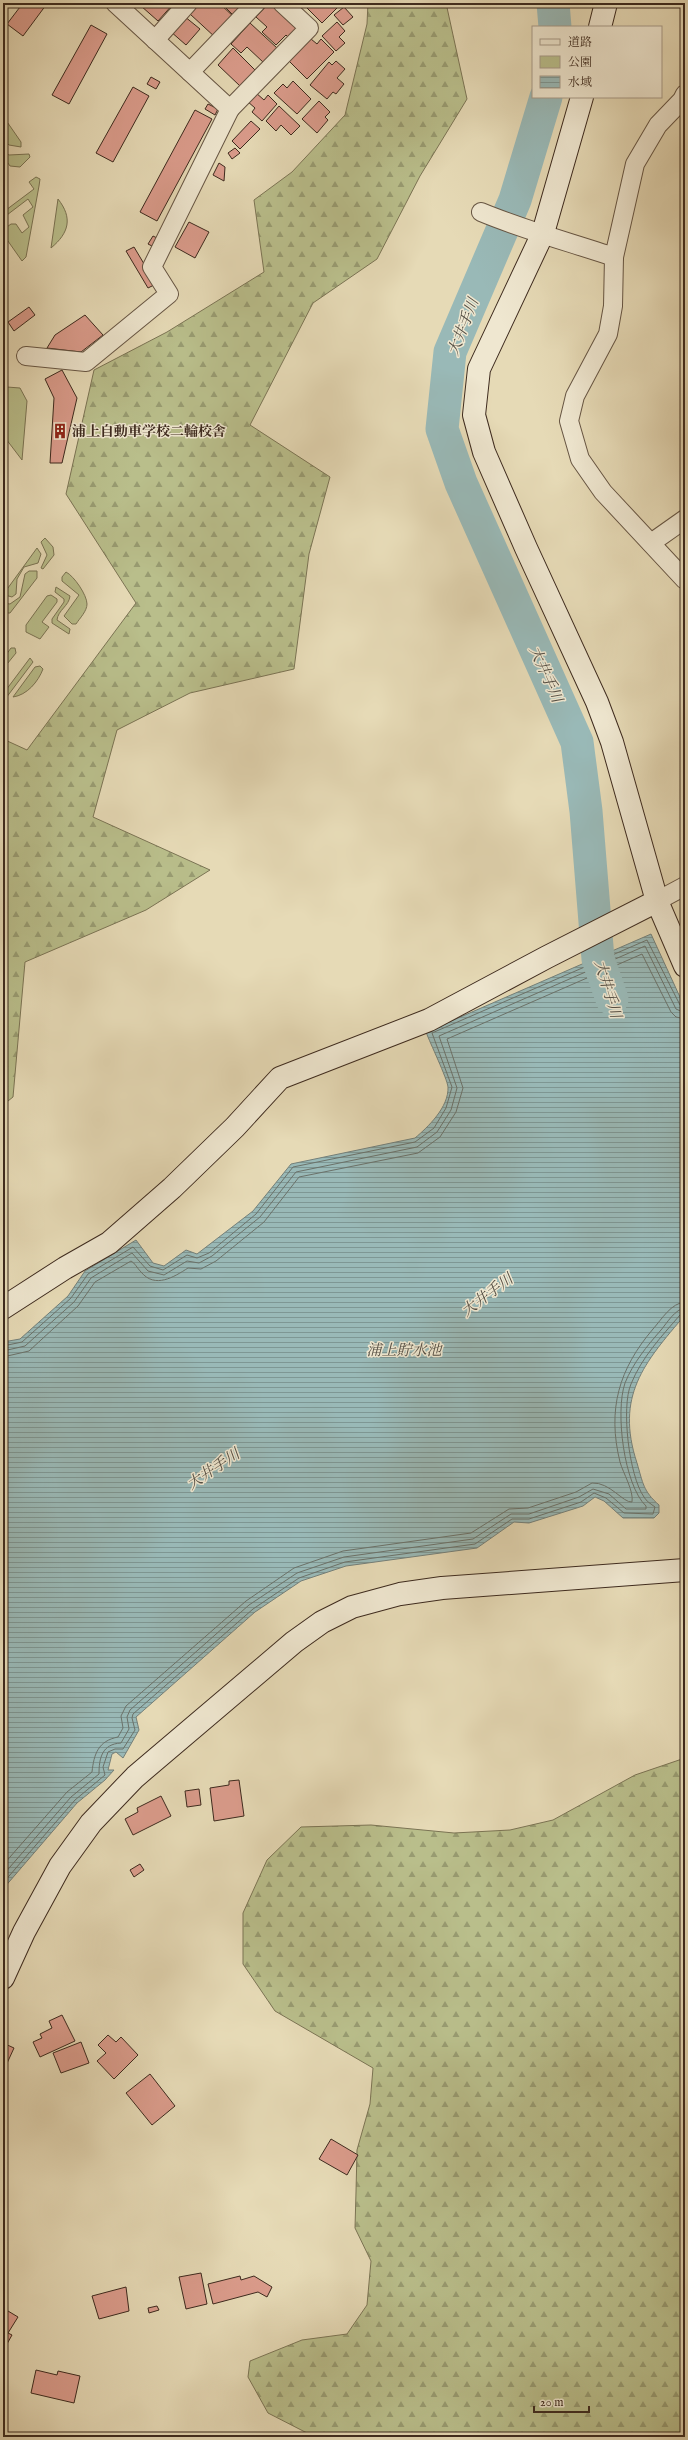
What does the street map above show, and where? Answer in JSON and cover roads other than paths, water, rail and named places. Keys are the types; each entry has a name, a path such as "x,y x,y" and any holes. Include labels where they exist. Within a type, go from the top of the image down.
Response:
{"street":[{"path":"115,3 230,109"},
{"path":"155,40 188,3"},
{"path":"190,72 256,3"},
{"path":"26,356 86,362 169,294 152,267 230,109 309,28 282,3"},
{"path":"600,26 606,3"},
{"path":"685,94 682,100 658,125 635,164 614,257 613,306 608,334 575,396 570,421 580,459 603,492 685,580"},
{"path":"582,98 543,233 479,369 474,415 487,459 597,702 612,742 657,901 685,966"},
{"path":"481,212 517,227 543,233 614,257"},
{"path":"651,543 685,519"},
{"path":"3,1308 65,1268 109,1243 172,1188 235,1127 280,1078 429,1020 685,886"},
{"path":"3,1978 24,1932 60,1866 91,1822 135,1777 294,1642 322,1622 352,1607 400,1594 442,1588 685,1570"}],"water":[{"name":"浦上貯水池","path":"651,934 685,1008 685,1315 670,1332 646,1365 637,1382 629,1418 631,1439 642,1481 647,1491 659,1505 659,1513 654,1518 623,1518 604,1501 595,1497 583,1506 529,1523 514,1522 477,1548 346,1566 301,1581 255,1612 136,1717 139,1730 123,1758 116,1752 112,1754 108,1770 114,1770 105,1780 77,1803 3,1889 3,1342 20,1339 68,1296 85,1271 136,1240 153,1263 164,1266 186,1250 197,1254 253,1211 291,1164 415,1138 437,1116 445,1102 448,1087 426,1032"}],"waterway":[{"name":"大井手川","path":"553,3 555,26"},
{"name":"大井手川","path":"546,98 515,200 450,352 442,429 461,483 577,742 586,811 598,959 612,999"}],"place":[{"name":"浦上自動車学校二輪校舎","path":"60,431"}]}
